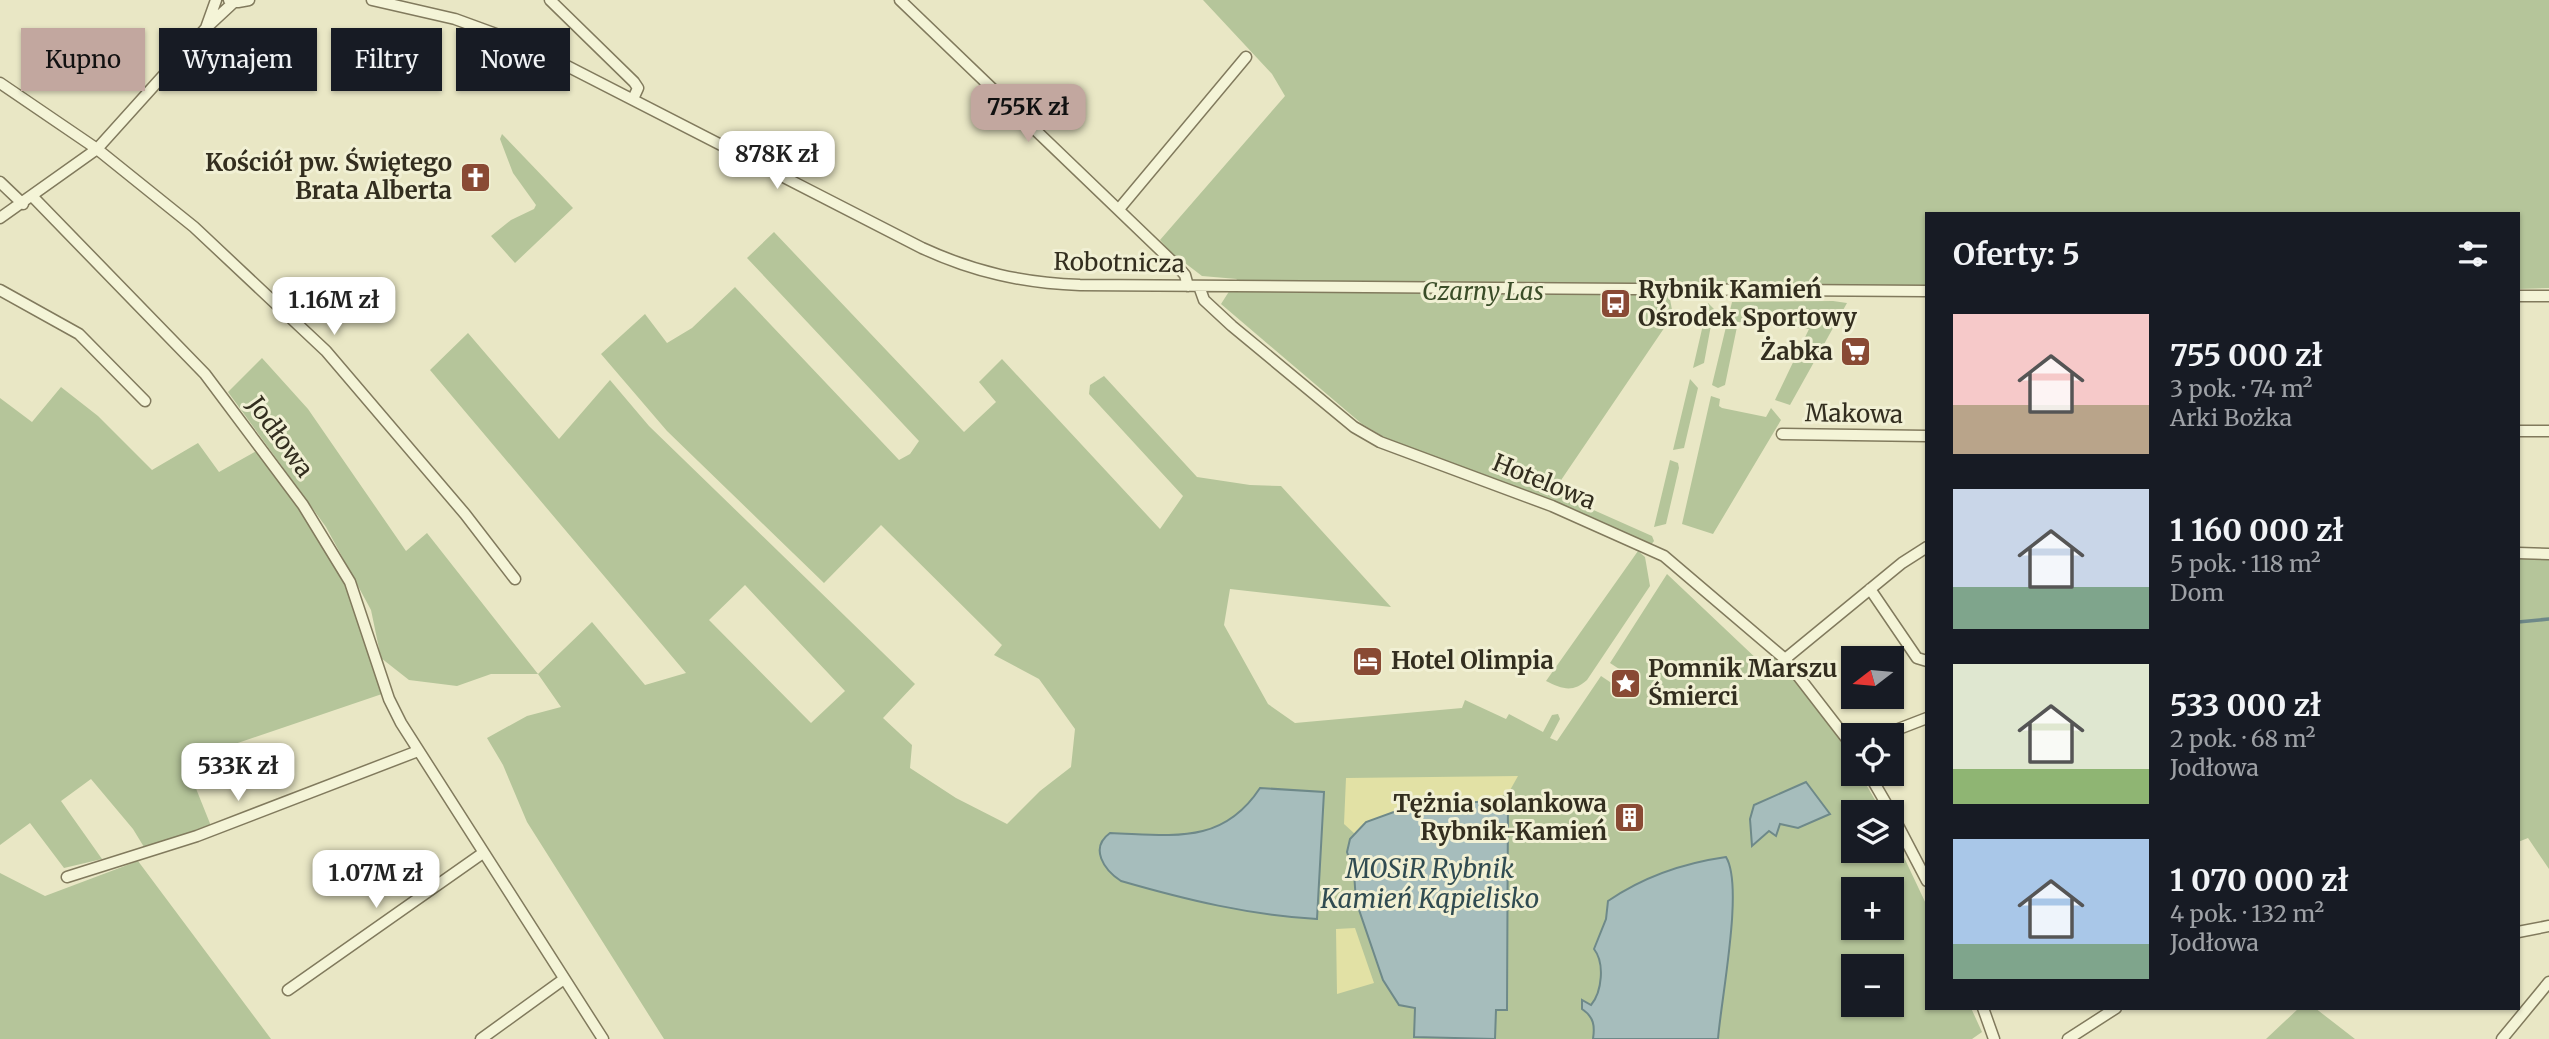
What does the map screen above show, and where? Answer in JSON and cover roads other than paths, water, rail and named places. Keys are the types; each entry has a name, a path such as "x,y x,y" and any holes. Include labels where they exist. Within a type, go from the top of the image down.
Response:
{"street":[{"path":"206,28 216,0"},
{"path":"206,28 232,1 249,0"},
{"name":"Robotnicza","path":"372,0 432,13 488,30 633,99 901,237 973,269 1044,284 1925,291"},
{"path":"550,0 635,83 638,89 633,99"},
{"name":"Hotelowa","path":"900,0 1182,271 1202,298 1354,427 1380,442 1552,506 1664,556 1785,659 1841,731"},
{"path":"1119,209 1246,57"},
{"path":"0,218 28,201 97,149 159,80"},
{"path":"0,83 97,149 194,227 326,351 465,514 515,579"},
{"name":"Jodłowa","path":"0,182 28,201 205,374 303,505 350,582 389,699 418,751 603,1039"},
{"path":"0,290 79,334 145,401"},
{"path":"2520,296 2549,296"},
{"path":"2520,431 2549,431"},
{"name":"Makowa","path":"1782,434 1925,436"},
{"path":"1785,659 1870,589 1925,548"},
{"path":"2520,553 2549,554"},
{"path":"1870,589 1917,658 1925,660"},
{"path":"1904,727 1925,719"},
{"path":"67,877 197,836 418,751"},
{"path":"1904,838 1925,877"},
{"path":"288,990 483,853"},
{"path":"2520,932 2549,926"},
{"path":"481,1039 564,979"},
{"path":"2502,1039 2549,982"},
{"path":"1984,1010 1994,1039"},
{"path":"2068,1039 2113,1010"},
{"path":"1991,1026 2002,1039"}],"water":[{"path":"1806,782 1830,814 1798,828 1780,824 1776,836 1769,831 1752,846 1750,819 1754,805"},
{"path":"1260,788 1324,792 1317,919 1243,910 1146,888 1121,881 1109,871 1101,859 1100,845 1110,833 1174,835 1212,828 1229,820 1245,807"},
{"name":"MOSiR Rybnik Kamień Kąpielisko","path":"1508,799 1507,1010 1496,1010 1495,1039 1414,1037 1415,1008 1399,1005 1383,980 1356,901 1354,873 1347,852 1350,839 1366,822 1402,809"},
{"path":"1726,857 1733,892 1732,917 1718,1039 1593,1039 1593,1022 1582,1009 1582,1000 1591,1005 1598,993 1601,969 1594,949 1606,919 1608,901 1664,872"}],"waterway":[{"path":"2520,622 2549,619"}],"place":[{"name":"Kościół pw. Świętego Brata Alberta","path":"475,177"},
{"name":"Rybnik Kamień Ośrodek Sportowy","path":"1615,304"},
{"name":"Żabka","path":"1856,352"},
{"name":"Hotel Olimpia","path":"1368,661"},
{"name":"Pomnik Marszu Śmierci","path":"1625,683"},
{"name":"Tężnia solankowa Rybnik-Kamień","path":"1630,818"}],"park label":[{"name":"Czarny Las","path":"1483,292"}]}
